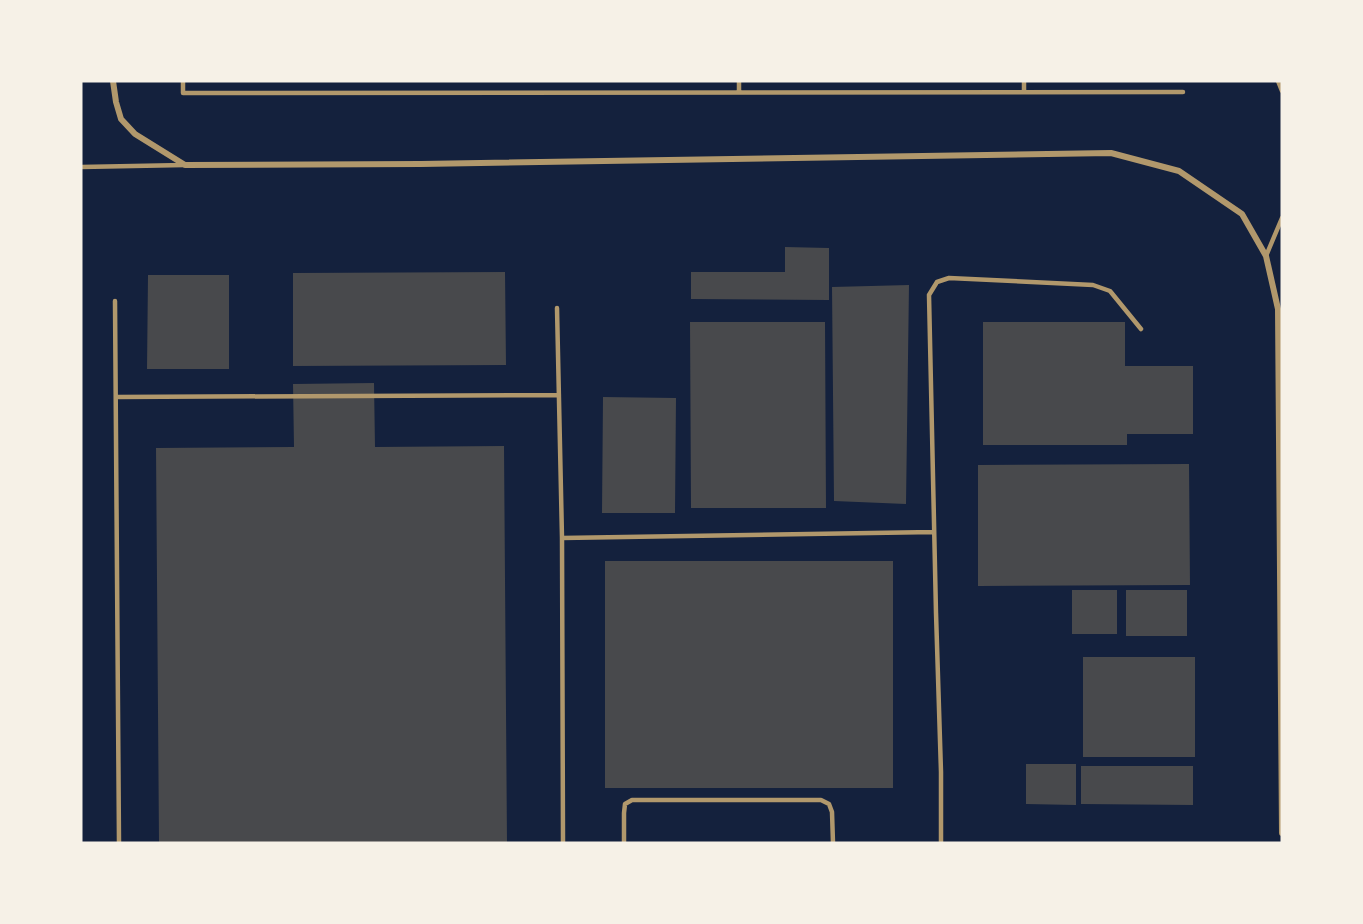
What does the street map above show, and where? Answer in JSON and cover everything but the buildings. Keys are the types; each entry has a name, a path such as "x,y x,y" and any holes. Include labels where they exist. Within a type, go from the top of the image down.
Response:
{"street":[{"path":"113,81 121,119 135,134 185,165 1112,153 1179,171 1242,214 1266,256 1278,309 1282,833"}],"lane":[{"path":"183,81 183,93 1183,92"},
{"path":"739,81 739,92"},
{"path":"1024,81 1024,92"},
{"path":"1278,81 1282,91"},
{"path":"81,167 185,165"},
{"path":"1266,256 1282,218"},
{"path":"941,843 942,772 929,295 937,282 950,278 1093,285 1110,291 1141,329"},
{"path":"115,301 119,843"},
{"path":"557,308 562,538 563,843"},
{"path":"116,397 559,395"},
{"path":"562,538 934,532"},
{"path":"624,843 624,813 626,804 632,800 821,800 829,804 832,812 833,843"}]}
